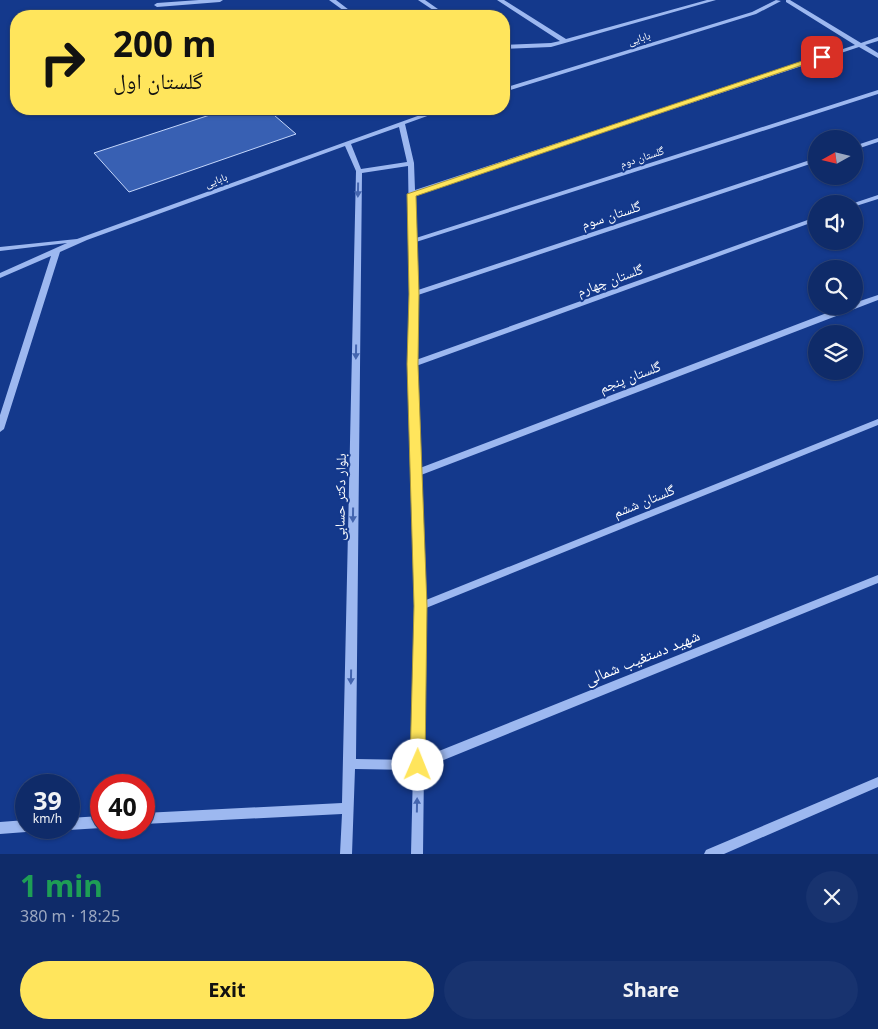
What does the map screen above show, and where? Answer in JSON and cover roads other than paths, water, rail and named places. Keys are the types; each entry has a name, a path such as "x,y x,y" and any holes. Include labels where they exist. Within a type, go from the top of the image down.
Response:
{"street":[{"path":"157,5 220,0"},
{"path":"332,0 346,10"},
{"path":"420,0 436,10"},
{"path":"500,0 565,41"},
{"path":"510,46 551,45 713,0"},
{"path":"775,1 789,0 878,56"},
{"name":"بابایی","path":"510,88 754,13 775,1"},
{"path":"412,194 878,39"},
{"name":"گلستان دوم","path":"413,241 878,92"},
{"name":"بابایی","path":"0,276 84,238 426,115"},
{"path":"402,124 411,163 413,241 412,364 420,606 417,854"},
{"path":"863,145 878,140"},
{"name":"بلوار دکتر حسابی","path":"346,854 350,764 359,171 348,143"},
{"path":"359,171 411,163"},
{"name":"گلستان سوم","path":"414,294 808,163"},
{"path":"863,202 878,196"},
{"name":"گلستان چهارم","path":"412,364 808,222"},
{"path":"0,249 84,238"},
{"path":"0,428 56,252"},
{"name":"گلستان پنجم","path":"863,303 878,297"},
{"name":"گلستان پنجم","path":"416,473 830,315"},
{"name":"گلستان ششم","path":"420,606 878,422"},
{"name":"شهید دستغیب شمالی","path":"418,765 878,579"},
{"path":"350,764 418,765"},
{"path":"710,854 878,782"},
{"path":"155,818 348,808"},
{"path":"0,828 15,827"}]}
